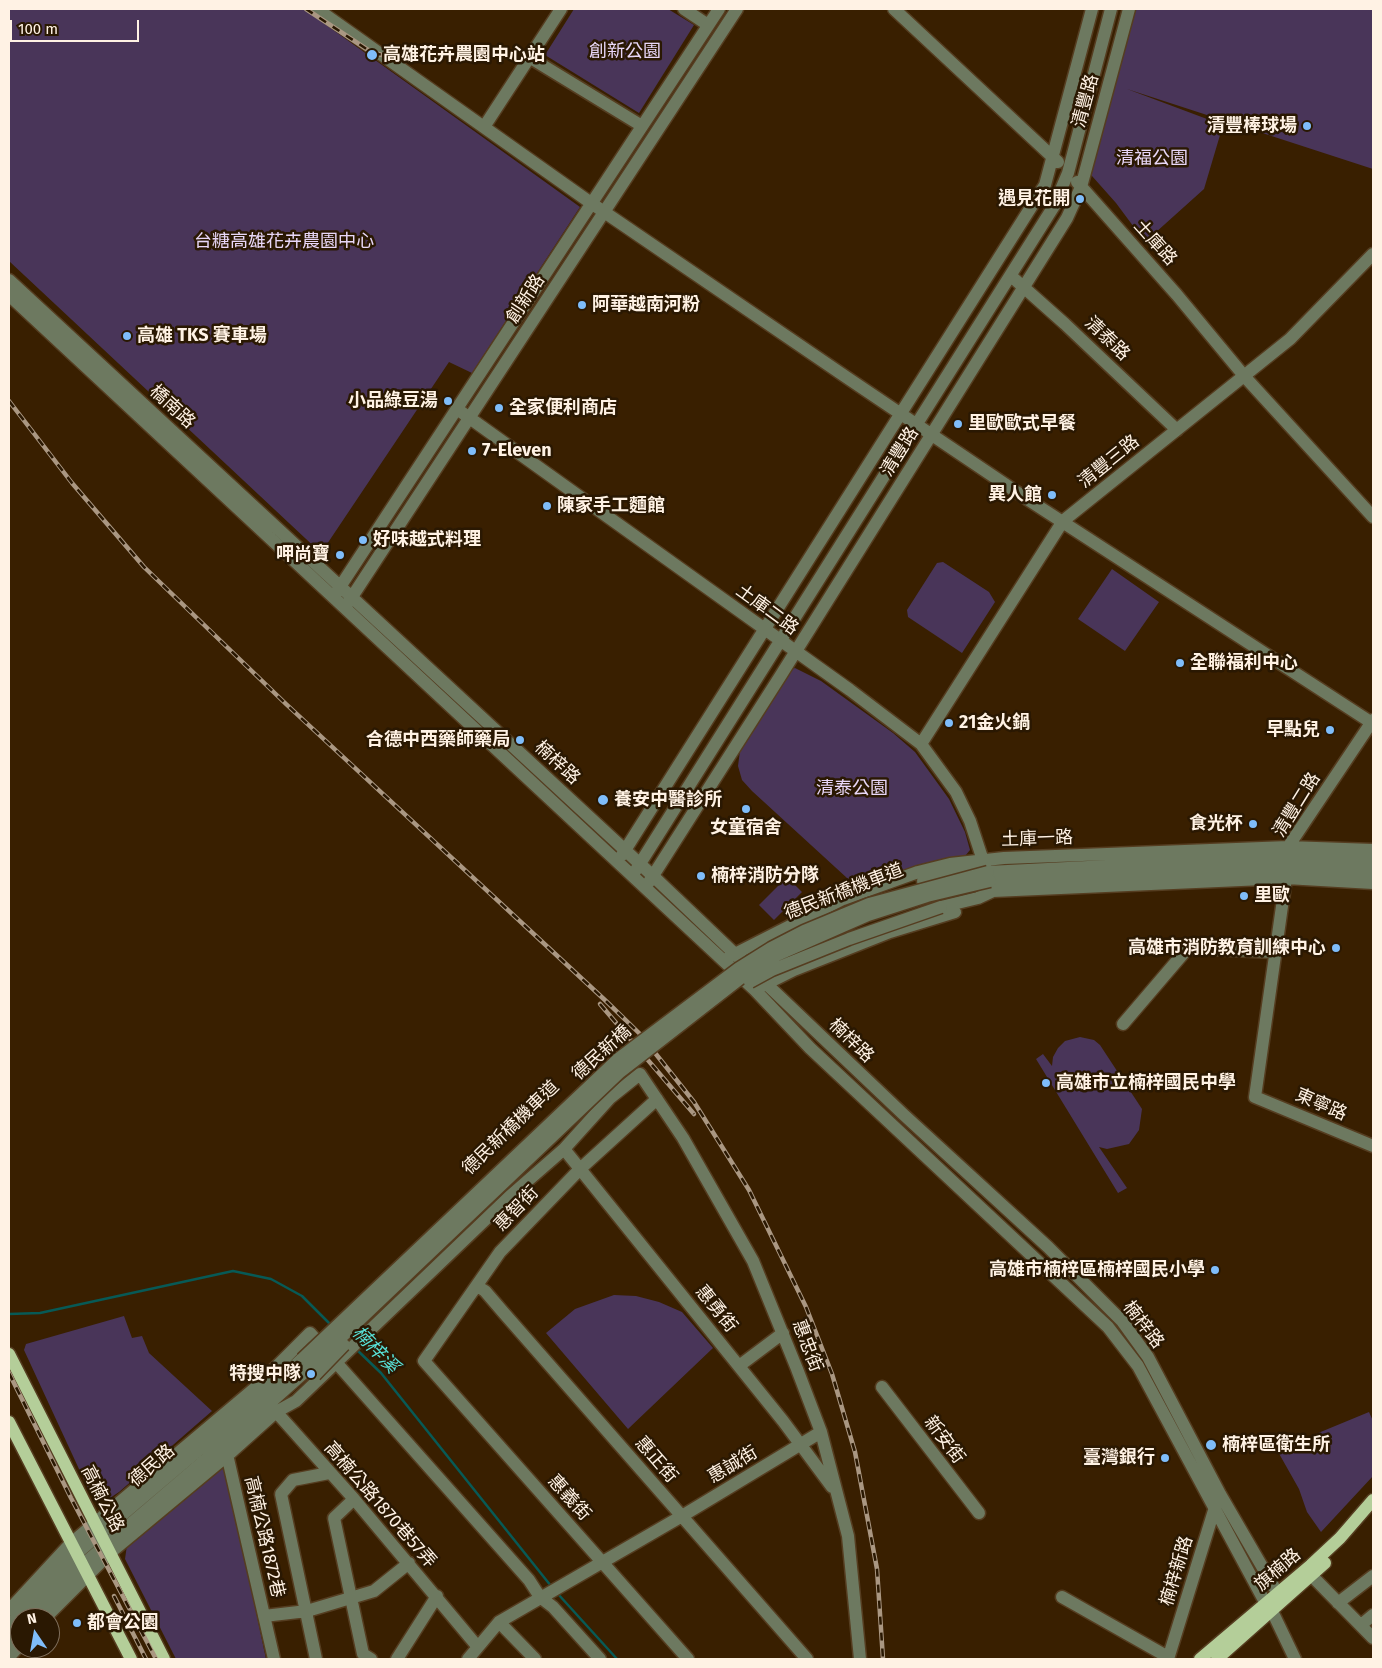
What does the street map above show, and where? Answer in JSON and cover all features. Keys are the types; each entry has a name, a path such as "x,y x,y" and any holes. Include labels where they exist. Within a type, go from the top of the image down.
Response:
{"main road":[{"name":"高楠公路","path":"9,1354 164,1659"},
{"path":"9,1422 78,1560 131,1659"},
{"name":"旗楠路","path":"1217,1659 1269,1608 1278,1594 1340,1538 1373,1500"},
{"name":"旗楠路","path":"1200,1659 1312,1576 1373,1512"}],"street":[{"path":"316,9 604,212 902,414 1372,722"},
{"path":"484,127 561,9"},
{"path":"684,9 708,25"},
{"name":"創新路","path":"337,592 719,9"},
{"name":"創新路","path":"349,602 737,9"},
{"name":"土庫路","path":"894,9 1053,157 1081,186 1177,294 1245,377 1373,517"},
{"name":"清豐路","path":"617,863 1045,185 1092,9"},
{"name":"清豐路","path":"631,876 641,864 1054,206 1068,173 1111,9"},
{"name":"清豐路","path":"644,888 1025,288 1067,218 1081,186 1129,9"},
{"path":"529,57 642,126"},
{"name":"清豐三路","path":"921,744 1063,521 1290,339 1373,254"},
{"name":"清泰路","path":"1011,276 1177,430"},
{"name":"橋南路","path":"9,280 308,565"},
{"name":"橋南路","path":"9,295 308,565"},
{"name":"土庫二路","path":"457,409 780,642 850,690 921,744 956,792 970,820 991,881"},
{"name":"楠梓路","path":"308,565 626,850 767,982 904,1115 1048,1247 1122,1321 1148,1357 1220,1494 1278,1594"},
{"name":"楠梓路","path":"349,602 617,863 755,990 810,1048 1108,1327 1138,1366 1296,1659"},
{"name":"清豐二路","path":"1254,1097 1287,862 1372,722"},
{"name":"土庫一路","path":"991,881 1287,862 1373,850"},
{"name":"土庫一路","path":"722,960 843,899 918,872 984,859 1373,862"},
{"name":"德民新橋機車道","path":"305,1364 440,1222 577,1088 669,1010 749,953 799,926 867,898 967,870 979,865 984,859"},
{"name":"土庫一路","path":"1287,862 1373,882"},
{"name":"土庫一路","path":"991,881 1287,862 1373,871"},
{"path":"269,1401 305,1364 374,1315 450,1246 611,1090 730,994 772,970 849,939 941,908 978,898 991,881"},
{"path":"755,990 767,982 890,932 983,904 991,881"},
{"name":"德民新橋","path":"305,1364 618,1059 739,968 796,936 870,904 898,895 991,881"},
{"path":"1123,1024 1188,948 1275,952"},
{"name":"惠忠街","path":"564,1149 610,1098 640,1074 684,1138 753,1261 821,1432 848,1536 860,1659"},
{"name":"東寧路","path":"1254,1097 1373,1146"},
{"name":"惠智街","path":"424,1361 500,1252 580,1169 657,1099"},
{"path":"269,1401 296,1401 509,1197 564,1149"},
{"name":"惠勇街","path":"564,1149 739,1366 801,1445 836,1494"},
{"name":"惠正街","path":"477,1286 485,1291 807,1659"},
{"path":"269,1401 310,1333 340,1360 529,1580 540,1597 553,1607 600,1659"},
{"path":"739,1366 783,1333"},
{"name":"惠義街","path":"424,1361 688,1659"},
{"name":"德民路","path":"9,1626 103,1538 269,1401 305,1364"},
{"name":"新安街","path":"882,1387 978,1513"},
{"name":"德民路","path":"9,1610 78,1560 269,1401"},
{"name":"高楠公路1870巷57弄","path":"269,1401 329,1473 438,1596 477,1646"},
{"name":"惠誠街","path":"468,1659 499,1622 682,1516 821,1432"},
{"name":"高楠公路1872巷","path":"219,1441 274,1659"},
{"path":"316,1659 281,1494 293,1480 329,1473"},
{"name":"楠梓新路","path":"1168,1658 1220,1494"},
{"path":"354,1500 334,1518 363,1654 371,1659"},
{"name":"德民路","path":"40,1608 78,1560"},
{"name":"德民路","path":"52,1608 78,1560"},
{"path":"264,1616 307,1611 374,1591 409,1563"},
{"path":"1312,1576 1373,1638"},
{"path":"1338,1603 1373,1576"},
{"path":"397,1659 438,1596"},
{"path":"1062,1597 1168,1658"},
{"path":"1360,1625 1373,1615"},
{"path":"499,1622 535,1659"},
{"path":"1151,1659 1168,1658"}],"green space":[{"name":"台糖高雄花卉農園中心","path":"9,9 304,9 580,207 472,373 449,362 321,553 9,261"},
{"name":"創新公園","path":"574,9 668,9 694,25 639,113 545,55"},
{"name":"清豐棒球場","path":"1131,9 1373,9 1373,169 1127,89 1223,125 1204,189 1145,242 1116,203 1092,176 1092,165"},
{"path":"943,562 989,592 995,602 962,653 908,617 907,610 937,563"},
{"path":"1112,569 1159,602 1125,651 1078,619"},
{"name":"清泰公園","path":"795,668 821,681 893,733 915,752 949,799 965,832 970,850 965,856 917,867 861,884 847,878 742,780 738,766 741,743 789,670"},
{"path":"787,877 802,892 774,920 759,905"},
{"path":"1080,1037 1094,1040 1100,1045 1142,1109 1139,1130 1129,1144 1107,1149 1099,1147 1127,1188 1118,1193 1036,1059 1043,1054 1052,1066 1053,1057 1058,1048 1065,1041"},
{"path":"614,1295 636,1296 659,1302 682,1312 713,1348 628,1429 546,1333 575,1309"},
{"path":"124,1316 132,1338 142,1336 149,1353 212,1411 119,1492 110,1498 98,1499 91,1495 24,1350 26,1344"},
{"path":"1369,1412 1373,1421 1373,1476 1321,1532 1307,1512 1299,1489 1277,1450"},
{"path":"225,1464 266,1659 176,1659 125,1559 127,1545"}],"waterway":[{"name":"楠梓溪","path":"9,1314 40,1313 233,1271 271,1279 302,1296 332,1326"},
{"name":"楠梓溪","path":"356,1349 381,1373 551,1586"},
{"name":"楠梓溪","path":"558,1594 617,1659"}],"railway":[{"path":"306,9 371,52 382,55"},
{"path":"9,401 72,483 144,567 286,704 640,1034 694,1102 749,1190 806,1307 832,1374 855,1452 877,1569 883,1659"},
{"path":"600,1004 694,1114"},
{"path":"9,1373 71,1498 156,1659"},
{"path":"114,1596 146,1659"}],"place":[{"name":"高雄花卉農園中心站","path":"372,55"},
{"name":"清豐棒球場","path":"1307,126"},
{"name":"遇見花開","path":"1080,199"},
{"name":"阿華越南河粉","path":"582,305"},
{"name":"高雄 TKS 賽車場","path":"127,336"},
{"name":"小品綠豆湯","path":"448,401"},
{"name":"全家便利商店","path":"499,408"},
{"name":"里歐歐式早餐","path":"958,424"},
{"name":"7-Eleven","path":"472,451"},
{"name":"異人館","path":"1052,495"},
{"name":"陳家手工麵館","path":"547,506"},
{"name":"好味越式料理","path":"363,540"},
{"name":"呷尚寶","path":"340,555"},
{"name":"全聯福利中心","path":"1180,663"},
{"name":"21金火鍋","path":"949,723"},
{"name":"早點兒","path":"1330,730"},
{"name":"合德中西藥師藥局","path":"520,740"},
{"name":"養安中醫診所","path":"603,800"},
{"name":"女童宿舍","path":"746,809"},
{"name":"食光杯","path":"1253,824"},
{"name":"楠梓消防分隊","path":"701,876"},
{"name":"里歐","path":"1244,896"},
{"name":"高雄市消防教育訓練中心","path":"1336,948"},
{"name":"高雄市立楠梓國民中學","path":"1046,1083"},
{"name":"高雄市楠梓區楠梓國民小學","path":"1215,1270"},
{"name":"特搜中隊","path":"311,1374"},
{"name":"楠梓區衛生所","path":"1211,1445"},
{"name":"臺灣銀行","path":"1165,1458"},
{"name":"都會公園","path":"77,1623"}],"park label":[{"name":"清福公園","path":"1152,159"}]}
